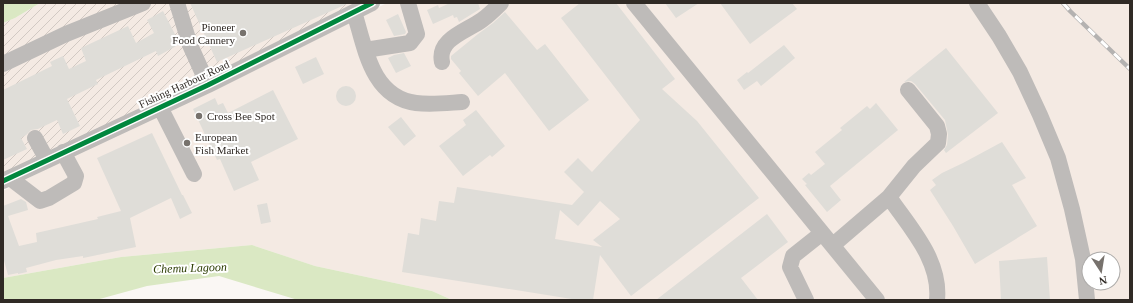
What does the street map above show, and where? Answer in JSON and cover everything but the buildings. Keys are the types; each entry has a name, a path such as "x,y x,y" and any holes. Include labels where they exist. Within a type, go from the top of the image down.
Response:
{"street":[{"path":"3,64 66,34 143,3"},
{"path":"177,3 190,45 208,85"},
{"name":"Fishing Harbour Road","path":"6,179 208,85 372,3"},
{"path":"365,50 410,43 417,34 408,3"},
{"path":"442,62 441,55 443,48 448,41 483,20 501,3"},
{"path":"634,3 877,300"},
{"path":"977,3 999,36 1020,72 1058,158 1072,209 1083,259 1087,300"},
{"path":"354,12 368,61 377,79 385,90 402,99 415,103 462,102"},
{"path":"833,245 889,197 914,166 938,143 939,134 937,126 908,90"},
{"path":"160,107 194,174"},
{"path":"35,138 47,160"},
{"path":"6,179 40,201 49,198 74,183 76,176 63,152"},
{"path":"889,197 925,249 935,272 938,288 937,300"},
{"path":"806,300 790,267 790,261 793,256 822,233"}],"shaded area":[{"path":"40,3 360,3 3,175 3,23 15,18"},
{"path":"387,3 1130,3 1130,300 452,300 432,291 315,266 252,245 121,257 3,278 3,191 83,150"}],"water":[{"path":"3,3 40,3 15,18 3,23"},
{"name":"Chemu Lagoon","path":"252,245 315,266 432,291 452,300 298,300 219,276 147,286 96,300 3,300 3,278 121,257"}],"railway":[{"path":"1063,3 1130,69"}],"cycle path":[{"path":"3,181 208,85 372,3"}],"place":[{"name":"Pioneer Food Cannery","path":"243,33"},
{"name":"Cross Bee Spot","path":"199,116"},
{"name":"European Fish Market","path":"187,143"}]}
